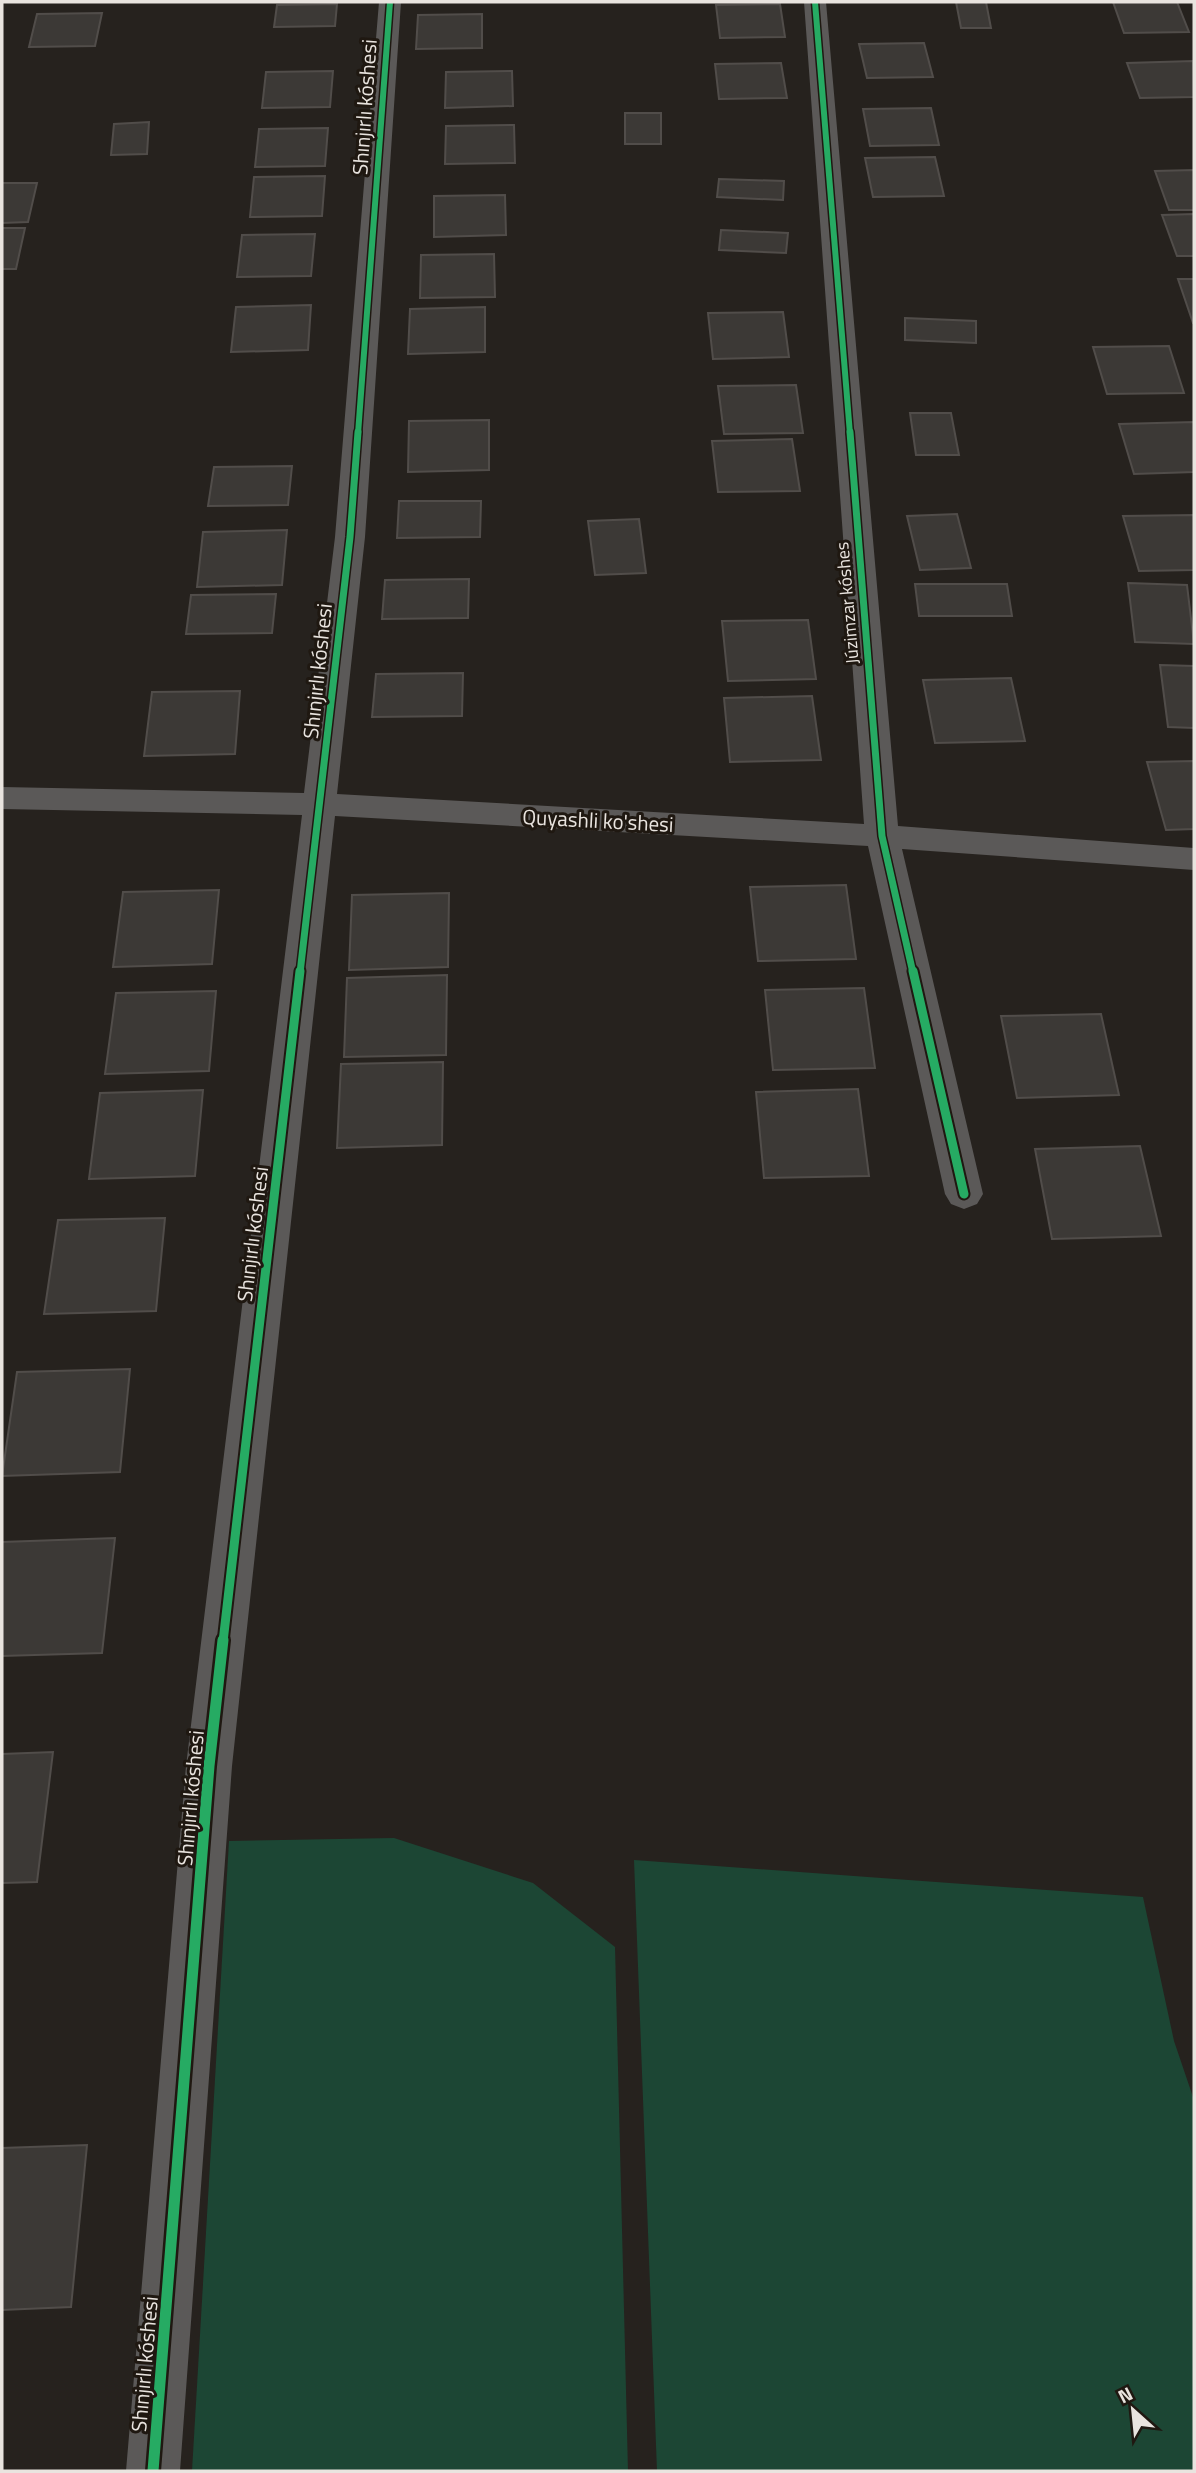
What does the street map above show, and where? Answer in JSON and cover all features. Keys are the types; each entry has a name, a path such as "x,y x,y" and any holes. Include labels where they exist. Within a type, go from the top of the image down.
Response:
{"street":[{"name":"Shınjırlı kóshesi","path":"153,2471 209,1766 350,537 390,2"},
{"name":"Júzimzar kóshes","path":"815,2 881,836 964,1194"},
{"name":"Quyashli ko'shesi","path":"2,797 319,804 881,836 1194,859"}],"green space":[{"path":"394,1838 533,1883 615,1947 628,2471 192,2471 229,1841"},
{"path":"634,1860 1143,1897 1174,2041 1194,2100 1194,2471 657,2471"}],"building":[{"path":"956,2 986,2 991,28 961,28"},
{"path":"1113,2 1177,2 1189,32 1124,33"},
{"path":"337,4 335,26 274,27 277,5"},
{"path":"780,4 785,37 720,38 716,5"},
{"path":"102,13 95,46 29,47 37,14"},
{"path":"482,14 482,48 416,49 418,15"},
{"path":"924,43 933,77 867,78 859,44"},
{"path":"1193,61 1194,97 1140,98 1127,63"},
{"path":"781,63 787,98 719,99 715,64"},
{"path":"333,71 330,107 262,108 266,72"},
{"path":"512,71 513,106 445,108 446,72"},
{"path":"931,108 939,145 870,146 863,109"},
{"path":"625,113 661,113 661,144 625,144"},
{"path":"149,122 147,154 111,155 114,124"},
{"path":"514,125 515,163 445,164 446,126"},
{"path":"328,128 325,166 255,167 259,129"},
{"path":"935,157 944,196 873,197 865,158"},
{"path":"1194,170 1194,210 1169,210 1155,171"},
{"path":"325,176 322,216 250,217 254,177"},
{"path":"719,179 784,181 783,200 717,197"},
{"path":"2,183 37,183 28,222 2,223"},
{"path":"505,195 506,235 434,237 434,196"},
{"path":"1194,214 1194,256 1177,256 1162,215"},
{"path":"2,228 25,228 16,269 2,269"},
{"path":"721,230 788,233 786,253 719,250"},
{"path":"315,234 311,276 237,277 242,235"},
{"path":"494,254 495,297 420,298 421,255"},
{"path":"1178,279 1194,279 1194,323 1193,323"},
{"path":"311,305 308,350 231,352 236,307"},
{"path":"485,307 485,352 408,354 410,309"},
{"path":"783,312 789,357 713,359 708,313"},
{"path":"905,318 976,321 976,343 905,340"},
{"path":"1169,346 1184,393 1107,394 1093,347"},
{"path":"796,385 803,433 724,434 718,386"},
{"path":"910,413 951,413 959,455 916,455"},
{"path":"489,420 489,470 408,472 409,421"},
{"path":"1194,422 1194,472 1134,474 1119,424"},
{"path":"792,439 800,491 718,492 712,441"},
{"path":"292,466 288,505 208,506 214,467"},
{"path":"399,501 481,501 480,537 397,538"},
{"path":"957,514 971,568 920,570 907,516"},
{"path":"1194,515 1194,570 1139,571 1123,516"},
{"path":"639,519 646,573 595,575 588,521"},
{"path":"287,530 282,585 197,587 203,532"},
{"path":"469,579 468,618 382,619 385,580"},
{"path":"1128,583 1187,585 1194,644 1135,642"},
{"path":"915,584 1007,584 1012,616 919,616"},
{"path":"276,594 272,633 186,634 191,595"},
{"path":"808,620 816,679 728,681 722,621"},
{"path":"1160,665 1194,666 1194,728 1168,727"},
{"path":"463,673 462,716 372,717 376,674"},
{"path":"1011,678 1025,741 935,743 923,680"},
{"path":"240,691 235,754 144,756 152,692"},
{"path":"812,696 821,760 730,762 724,698"},
{"path":"1194,761 1194,829 1166,830 1147,762"},
{"path":"846,885 856,959 758,961 750,887"},
{"path":"219,890 212,964 113,967 123,892"},
{"path":"449,893 448,967 349,970 352,895"},
{"path":"447,975 446,1055 344,1057 347,978"},
{"path":"864,988 875,1068 773,1070 765,990"},
{"path":"216,991 209,1071 105,1074 116,993"},
{"path":"1101,1014 1119,1095 1017,1098 1001,1016"},
{"path":"443,1062 442,1145 337,1148 341,1064"},
{"path":"858,1089 869,1176 764,1178 756,1092"},
{"path":"203,1090 195,1176 89,1179 100,1093"},
{"path":"1140,1146 1161,1236 1052,1239 1035,1149"},
{"path":"165,1218 156,1311 44,1314 58,1220"},
{"path":"130,1369 120,1472 2,1476 17,1372"},
{"path":"115,1538 102,1653 2,1656 2,1542"},
{"path":"53,1752 37,1882 2,1883 2,1754"},
{"path":"87,2145 71,2307 2,2310 2,2148"}],"cycle path":[{"path":"153,2471 209,1766 350,537 390,2"},
{"path":"815,2 882,836 964,1194"}]}
